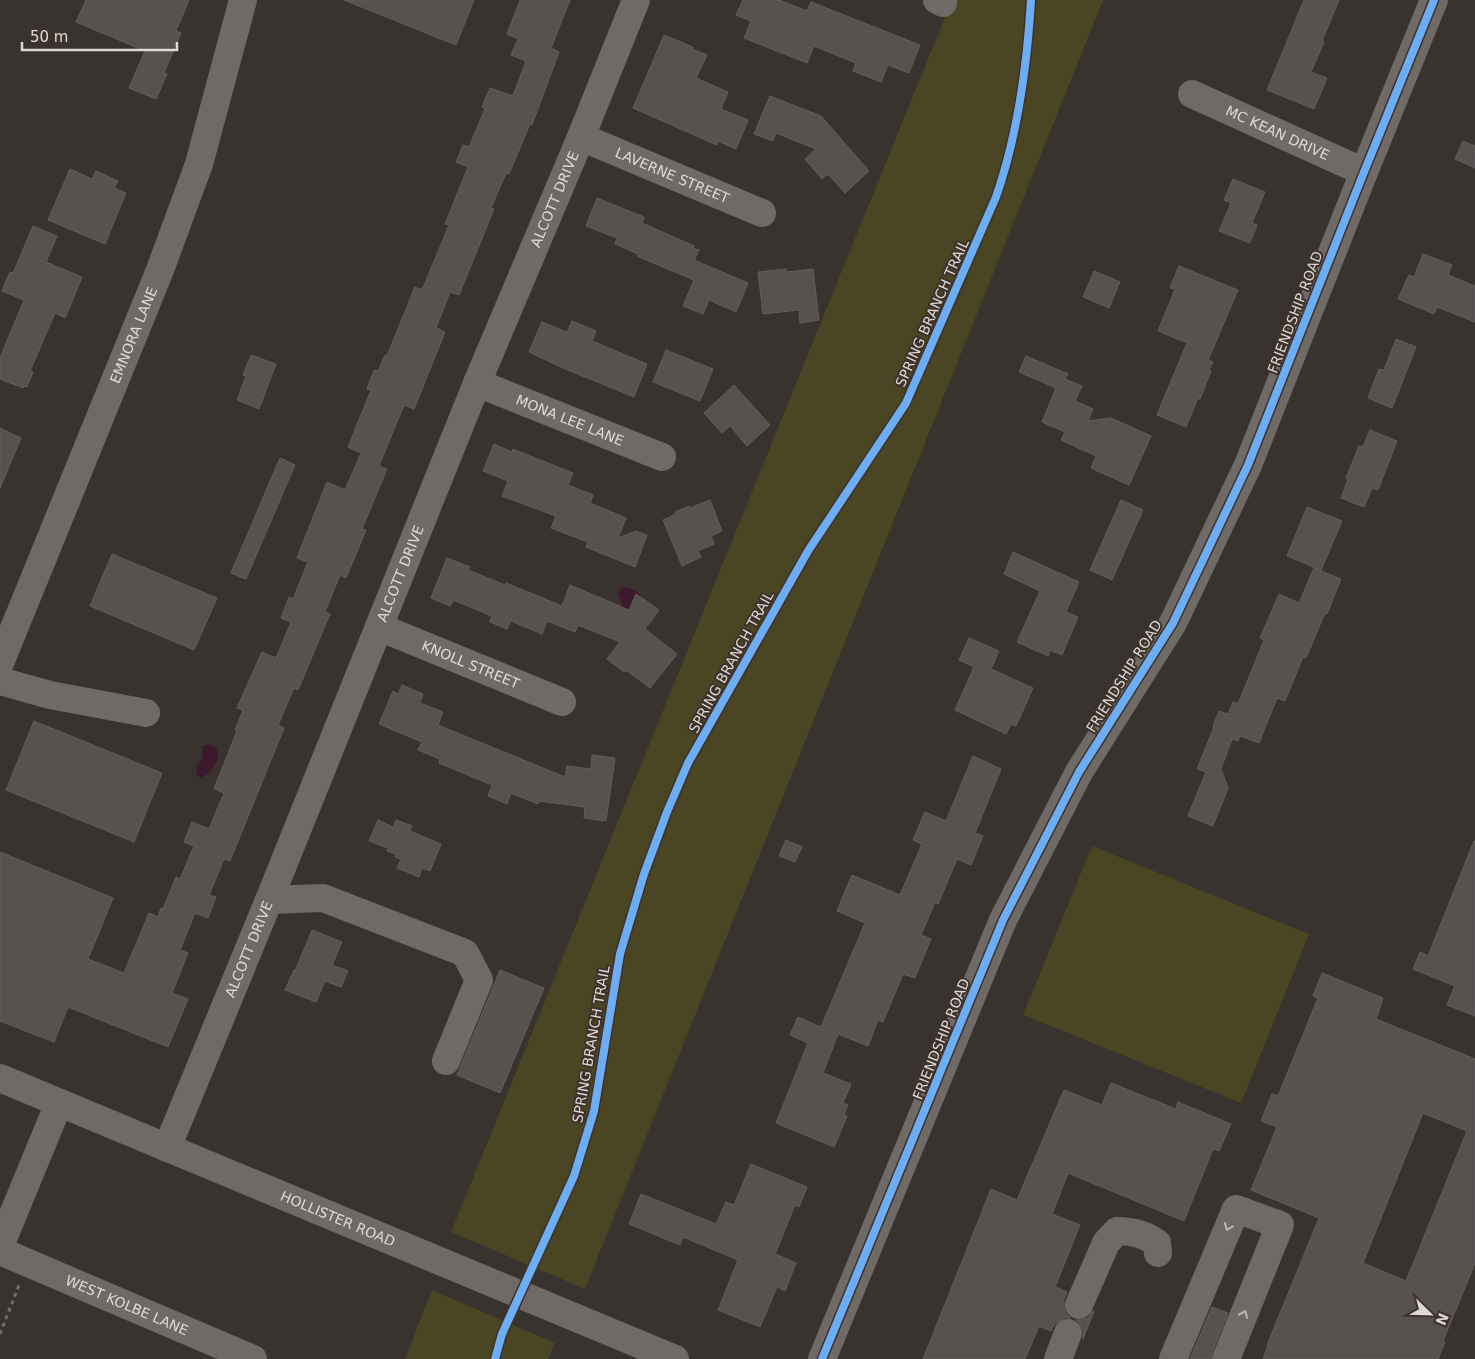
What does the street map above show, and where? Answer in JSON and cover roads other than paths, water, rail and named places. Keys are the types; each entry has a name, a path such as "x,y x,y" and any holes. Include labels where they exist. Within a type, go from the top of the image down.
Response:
{"street":[{"name":"EMNORA LANE","path":"0,663 160,270 199,164 243,0"},
{"name":"ALCOTT DRIVE","path":"167,1148 477,383 581,138 636,0"},
{"name":"FRIENDSHIP ROAD","path":"822,1359 1003,920 1079,772 1177,614 1248,465 1434,0"},
{"name":"MC KEAN DRIVE","path":"1192,94 1364,172"},
{"name":"LAVERNE STREET","path":"581,138 762,213"},
{"name":"MONA LEE LANE","path":"477,383 662,456"},
{"name":"KNOLL STREET","path":"379,627 562,702"},
{"path":"0,681 50,695 146,713"},
{"path":"269,900 323,898 465,953 479,980 446,1061"},
{"name":"HOLLISTER ROAD","path":"0,1078 675,1359"},
{"path":"0,1246 59,1103"},
{"path":"1173,1359 1236,1209 1280,1225 1226,1359"},
{"path":"1079,1305 1106,1243 1117,1231 1132,1231 1150,1238 1157,1243 1158,1254"},
{"name":"WEST KOLBE LANE","path":"0,1251 252,1359"},
{"path":"1058,1359 1068,1332"}]}
